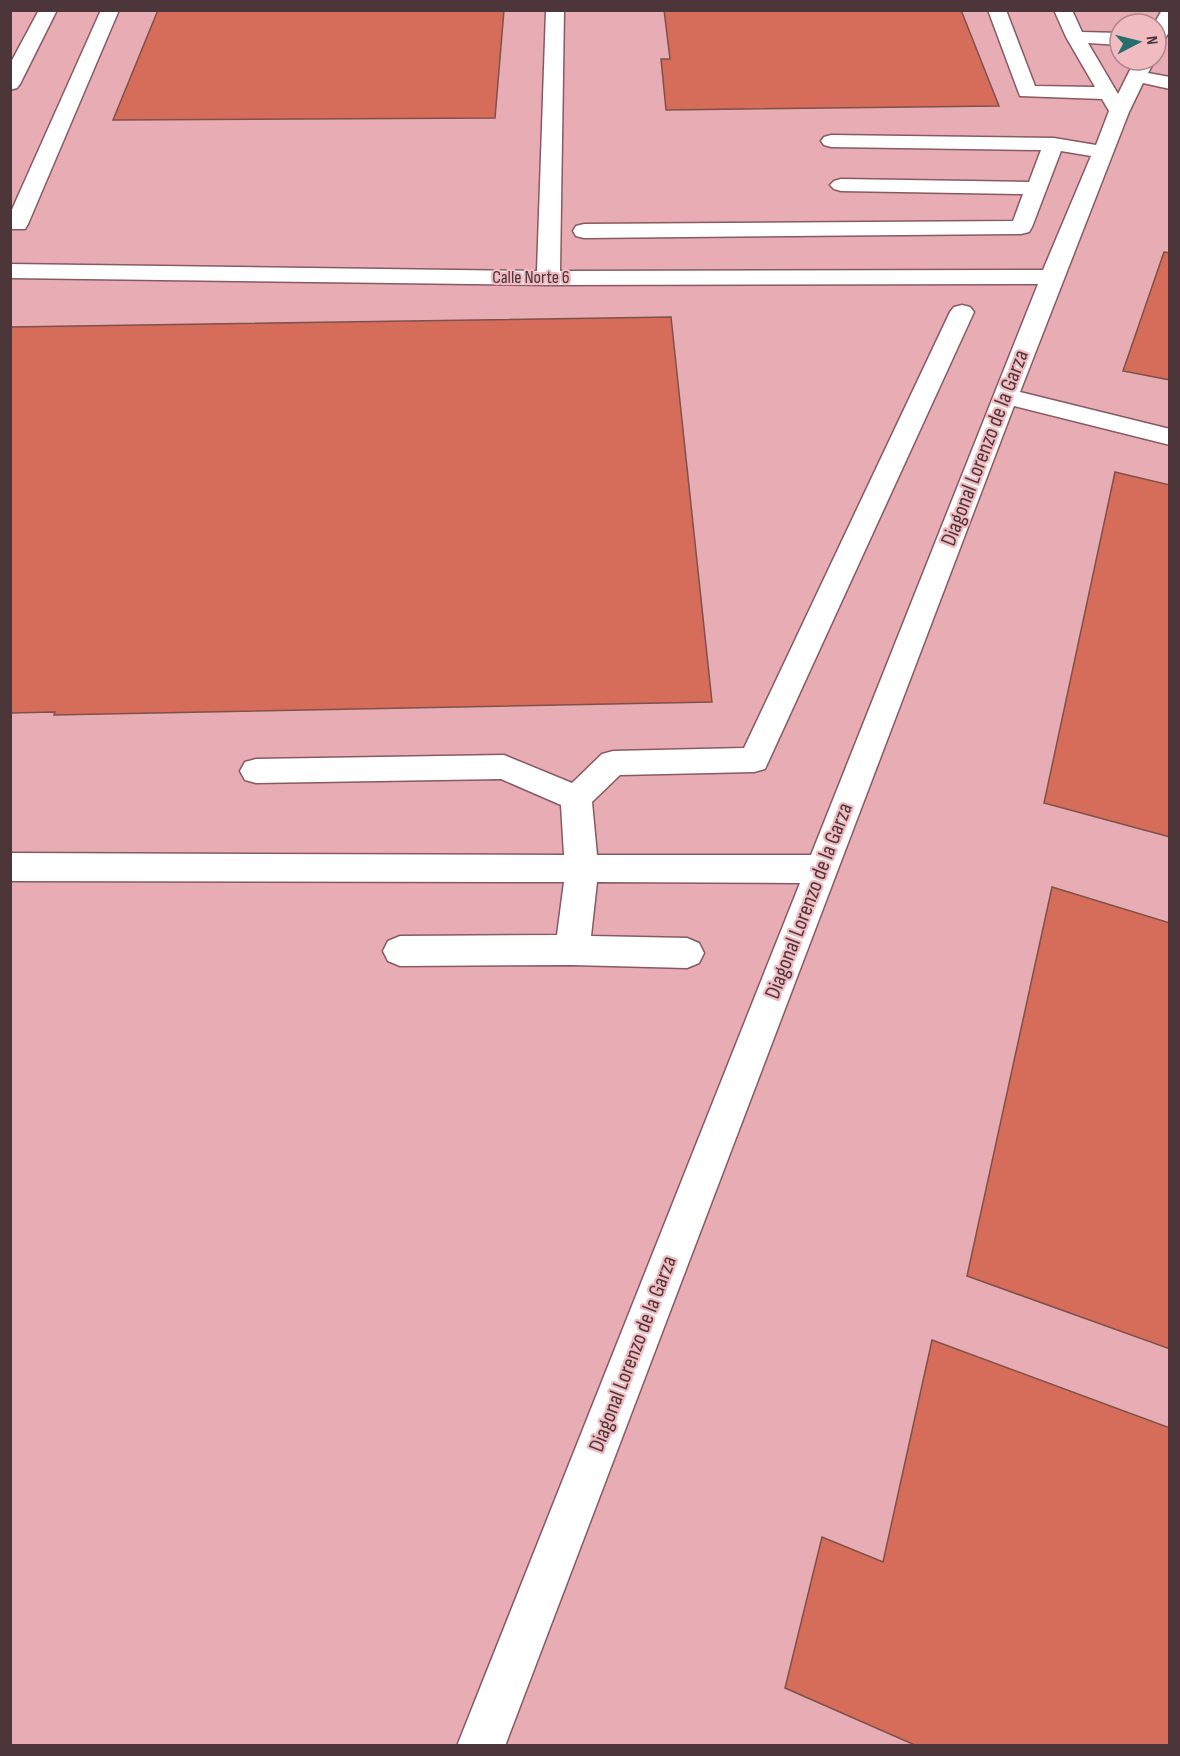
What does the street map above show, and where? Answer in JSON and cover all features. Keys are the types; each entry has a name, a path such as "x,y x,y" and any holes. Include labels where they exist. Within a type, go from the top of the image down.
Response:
{"street":[{"path":"10,84 19,52 48,10"},
{"path":"17,224 110,10"},
{"path":"548,278 555,10"},
{"path":"997,10 1027,92 1114,102"},
{"path":"1064,10 1075,37 1114,102"},
{"path":"1075,37 1108,38"},
{"name":"Diagonal Lorenzo de la Garza","path":"481,1746 821,869 1103,153 1114,102 1138,72"},
{"path":"1149,72 1170,83"},
{"path":"831,141 1054,144 1103,153"},
{"path":"584,231 1021,227 1054,144"},
{"path":"841,185 1036,188"},
{"name":"Calle Norte 6","path":"10,271 548,278 1052,278"},
{"path":"576,798 614,763 754,759 962,312"},
{"path":"1006,396 1170,437"},
{"path":"256,771 504,767 576,798"},
{"path":"572,950 582,869 576,798"},
{"path":"10,867 821,869"},
{"path":"400,951 687,952"}],"shaded area":[{"path":"11,11 1169,11 1169,1745 11,1745"}],"building":[{"path":"158,10 504,10 495,118 113,120"},
{"path":"664,10 961,10 999,106 666,110 661,59 670,59"},
{"path":"1164,252 1170,253 1170,380 1123,371"},
{"path":"671,317 712,702 54,715 55,712 10,713 10,327"},
{"path":"1115,472 1170,485 1170,837 1044,803"},
{"path":"1052,887 1170,923 1170,1349 967,1276"},
{"path":"932,1340 1170,1428 1170,1746 917,1746 785,1688 822,1537 883,1562"}]}
